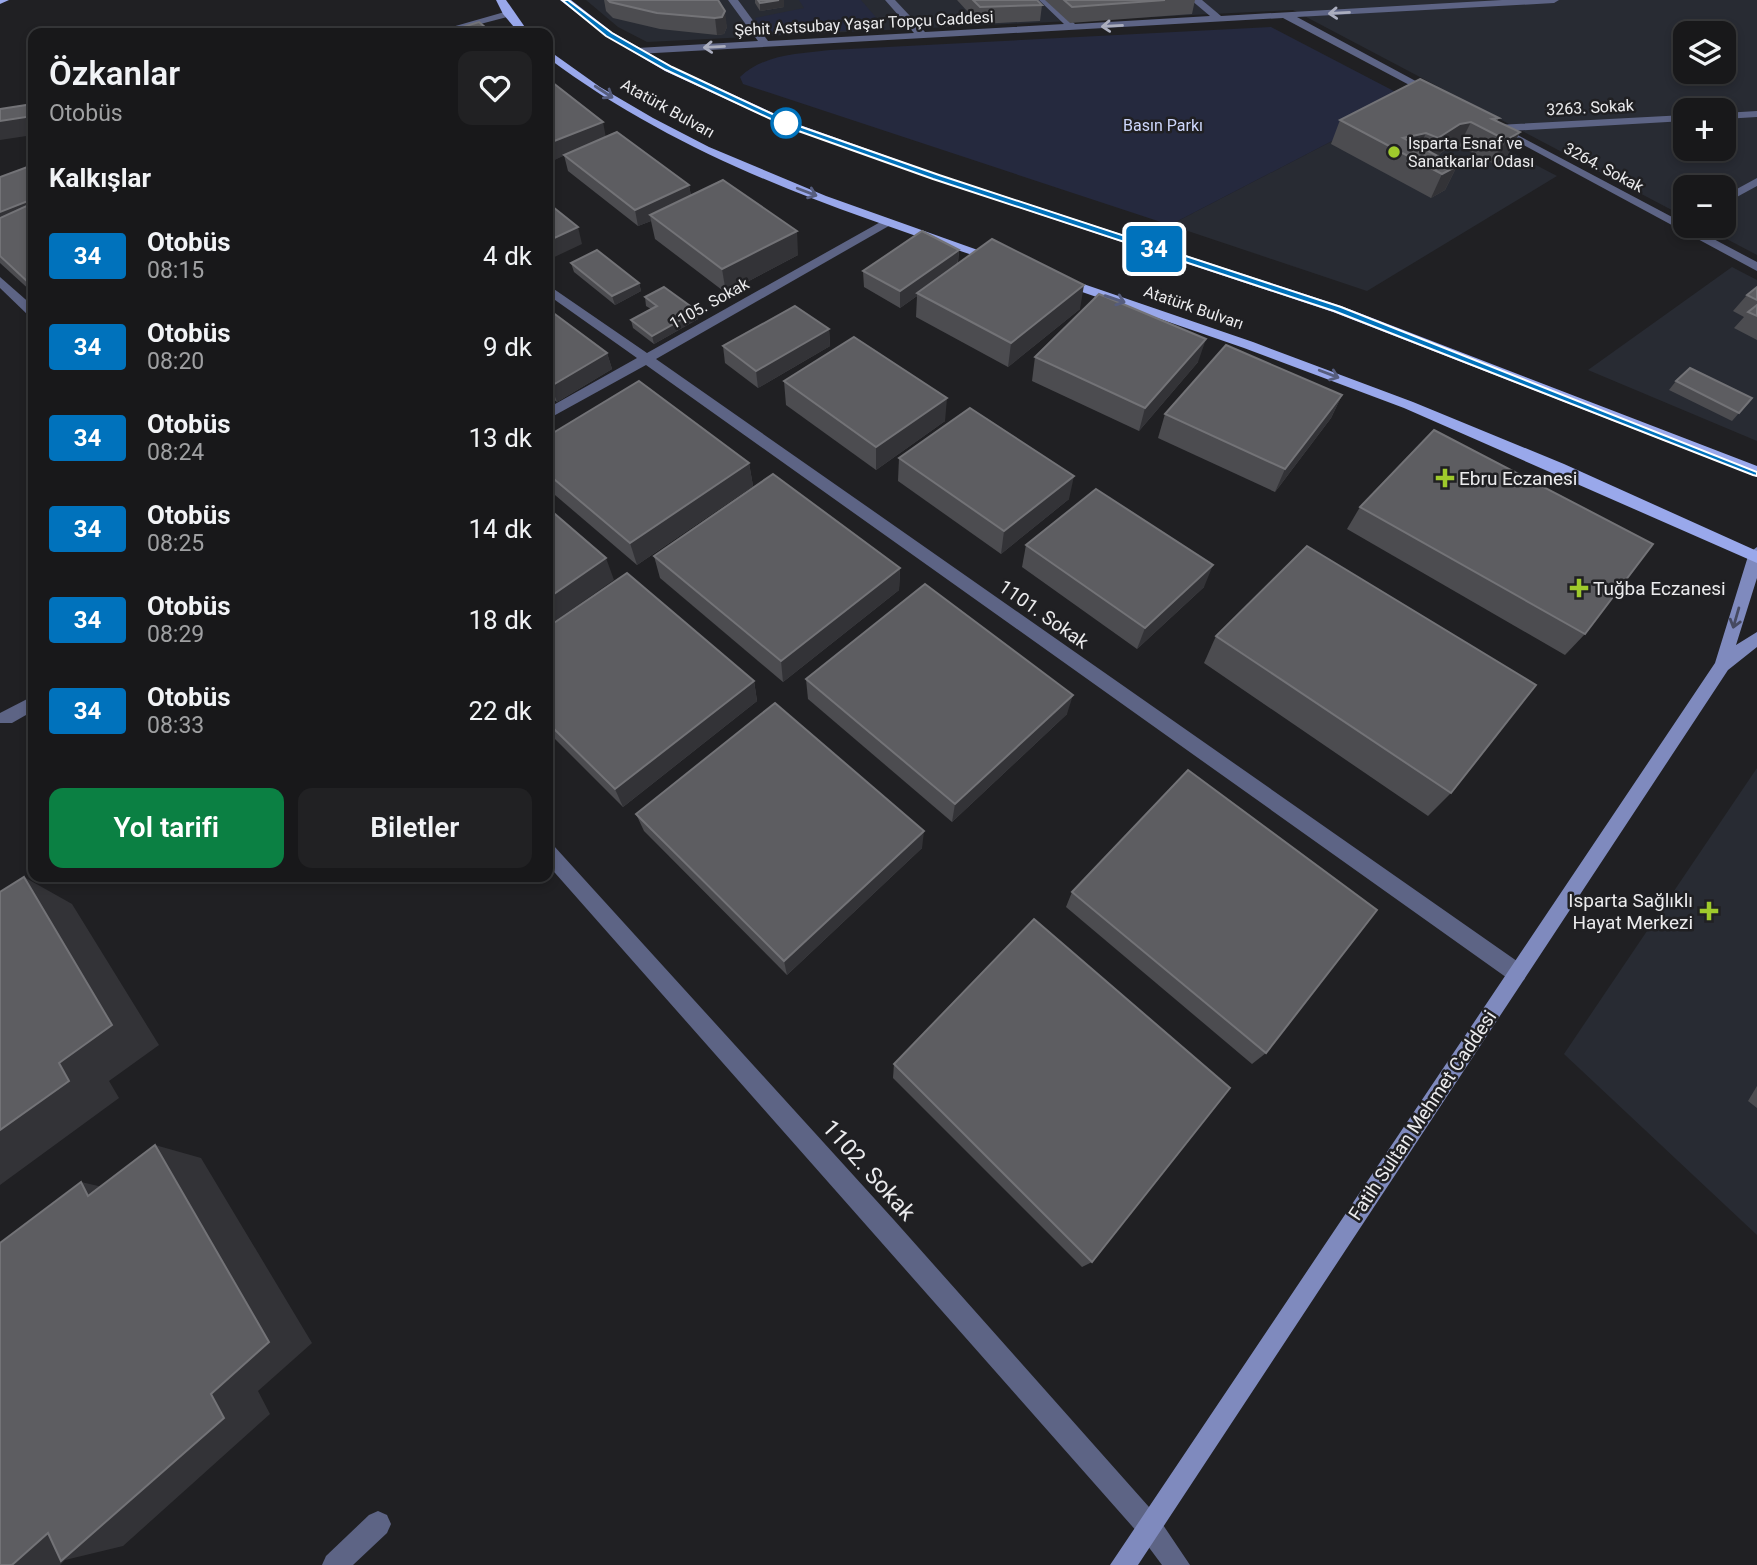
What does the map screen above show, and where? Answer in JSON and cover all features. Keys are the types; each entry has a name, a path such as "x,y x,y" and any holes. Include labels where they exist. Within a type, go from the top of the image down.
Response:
{"main road":[{"path":"493,0 520,28"},
{"path":"500,0 508,14"},
{"name":"Atatürk Bulvarı","path":"565,0 609,34 638,51 715,92 793,126 949,181 1337,309 1757,472"},
{"name":"Atatürk Bulvarı","path":"553,56 654,124 715,154 888,223 1004,261"},
{"name":"Atatürk Bulvarı","path":"1056,279 1237,340 1361,386 1756,556"}],"street":[{"path":"733,0 765,44"},
{"path":"890,0 923,36"},
{"path":"1044,0 1074,28"},
{"path":"1196,0 1220,20"},
{"path":"1381,0 1395,10"},
{"name":"Şehit Astsubay Yaşar Topçu Caddesi","path":"638,51 1554,0"},
{"path":"455,28 508,14"},
{"path":"1287,16 1448,102"},
{"path":"1736,115 1757,114"},
{"name":"3263. Sokak","path":"1497,128 1673,119"},
{"name":"3264. Sokak","path":"1485,122 1673,220"},
{"path":"1736,194 1757,181"},
{"name":"1105. Sokak","path":"553,411 888,223"},
{"name":"3264. Sokak","path":"1706,238 1757,267"},
{"path":"0,281 28,308"},
{"name":"1101. Sokak","path":"553,293 1517,973"},
{"path":"1723,665 1756,556"},
{"path":"1723,665 1757,638"},
{"name":"Fatih Sultan Mehmet Caddesi","path":"1123,1565 1723,665"},
{"path":"3,716 28,705"},
{"name":"1102. Sokak","path":"553,858 1148,1525 1177,1565"},
{"path":"335,1565 378,1524"}],"shaded area":[{"path":"586,0 1757,0 1757,255 1725,238 1736,238 1736,175 1673,175 1673,211 1293,10 647,42 618,27"},
{"path":"1411,100 1557,176 1367,291 1170,225"},
{"path":"1732,267 1757,280 1757,441 1588,370"},
{"name":"Isparta Sağlıklı Hayat Merkezi","path":"1757,768 1757,1235 1564,1054"}],"green space":[{"path":"799,0 861,0 886,29 765,34 755,18 804,8"},
{"name":"Basın Parkı","path":"1271,27 1411,100 1170,225 743,84 740,77 771,59 830,50"}],"building":[{"path":"608,0 718,0 725,11 722,17 715,18 657,13"},
{"path":"758,0 779,0 760,3"},
{"path":"973,0 1037,0 1042,5 980,7"},
{"path":"1064,0 1165,0 1072,7"},
{"path":"479,22 486,28 459,28"},
{"path":"1420,79 1499,118 1492,119 1520,132 1506,140 1471,122 1460,124 1438,138 1426,133 1403,138 1457,166 1442,174 1340,120"},
{"path":"553,83 603,122 553,141"},
{"path":"28,105 28,117 0,121 0,109"},
{"path":"617,132 689,185 635,210 564,155"},
{"path":"28,167 28,201 0,212 0,177"},
{"path":"723,180 797,231 722,269 650,215"},
{"path":"28,205 28,282 0,256 0,218"},
{"path":"553,207 578,227 553,239"},
{"path":"922,231 959,250 900,291 863,271"},
{"path":"992,239 1084,285 1011,343 917,293"},
{"path":"597,250 639,283 612,296 571,263"},
{"path":"664,287 697,311 652,336 631,320 657,306 645,297"},
{"path":"1757,287 1757,300 1747,295"},
{"path":"1099,294 1206,339 1145,408 1035,357"},
{"path":"1757,305 1757,316 1748,312"},
{"path":"795,306 829,329 756,371 723,346"},
{"path":"553,313 607,353 553,385"},
{"path":"854,337 947,398 876,447 784,381"},
{"path":"1226,345 1342,395 1285,469 1165,414"},
{"path":"1690,368 1752,398 1739,413 1676,381"},
{"path":"639,381 749,463 630,543 553,478 553,433"},
{"path":"970,408 1074,476 1004,531 899,458"},
{"path":"1434,430 1653,544 1585,634 1360,507"},
{"path":"773,474 900,568 781,661 654,556"},
{"path":"1096,489 1213,565 1145,628 1026,545"},
{"path":"553,512 606,558 553,595"},
{"path":"1307,546 1536,685 1451,793 1216,636"},
{"path":"627,573 754,681 615,789 553,728 553,624"},
{"path":"925,584 1073,695 955,804 806,679"},
{"path":"775,703 924,831 784,961 636,814"},
{"path":"1188,770 1377,910 1266,1053 1072,892"},
{"path":"24,877 112,1025 59,1063 69,1081 0,1130 0,892"},
{"path":"1034,919 1230,1088 1092,1262 894,1064"},
{"path":"155,1145 269,1342 211,1394 224,1418 61,1561 48,1533 12,1565 0,1565 0,1243 81,1182 88,1196"}],"bus line":[{"name":"34","path":"565,0 609,34 669,69 793,126 936,177 1337,309 1757,472"}],"place":[{"name":"Isparta Esnaf ve Sanatkarlar Odası","path":"1394,152"},
{"name":"Ebru Eczanesi","path":"1445,478"},
{"name":"Tuğba Eczanesi","path":"1579,588"},
{"name":"Isparta Sağlıklı Hayat Merkezi","path":"1709,911"}]}
